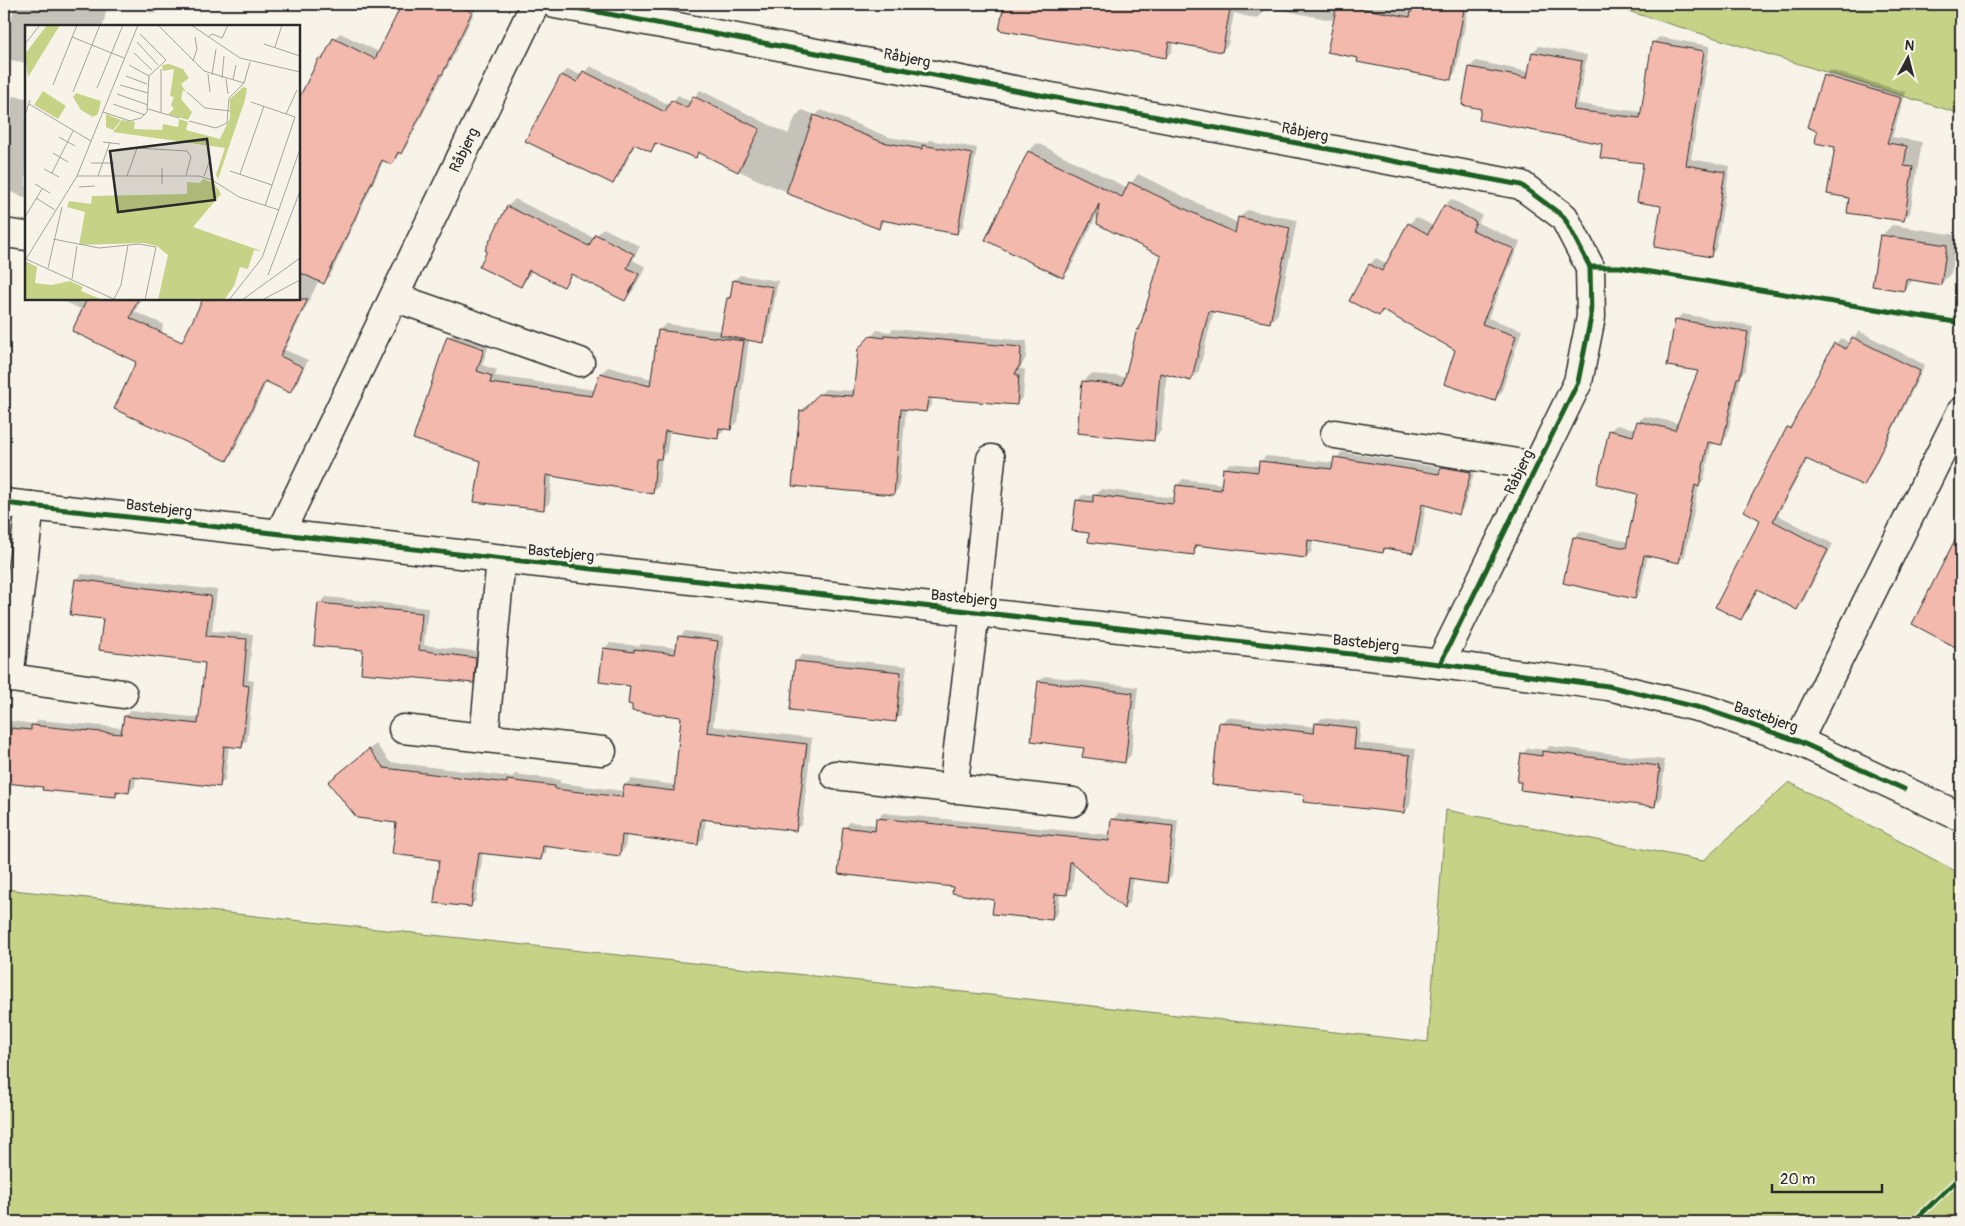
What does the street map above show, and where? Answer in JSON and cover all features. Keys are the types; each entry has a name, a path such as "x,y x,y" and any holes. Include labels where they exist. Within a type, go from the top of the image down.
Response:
{"street":[{"name":"Råbjerg","path":"279,535 535,4"},
{"name":"Råbjerg","path":"555,4 1520,185 1564,217 1590,267 1591,317 1578,382 1440,664"},
{"path":"4,233 25,236"},
{"path":"394,297 580,362"},
{"name":"Bastebjerg","path":"1798,741 1961,412"},
{"path":"1335,434 1536,466"},
{"name":"Bastebjerg","path":"953,789 975,612 991,459"},
{"name":"Bastebjerg","path":"124,694 7,677 17,505 1440,664 1608,686 1705,708 1798,741 1961,817"},
{"path":"484,738 501,559"},
{"path":"403,728 602,750"},
{"path":"835,775 1073,802"}],"green space":[{"path":"1603,4 1961,4 1961,114 1615,7"},
{"path":"1789,782 1961,874 1961,1222 4,1222 4,889 1428,1042 1446,810 1703,861"}],"building":[{"path":"402,4 456,4 472,12 401,154 398,152 392,165 382,160 324,284 300,272 300,96 319,58 322,60 333,38 375,59"},
{"path":"1004,4 1231,4 1222,52 1169,42 1166,58 999,30"},
{"path":"1337,4 1410,17 1412,4 1465,4 1451,80 1357,62 1358,58 1327,52"},
{"path":"1652,42 1704,51 1686,165 1725,172 1711,257 1654,247 1661,206 1637,202 1643,163 1600,158 1602,144 1479,120 1481,109 1462,105 1469,67 1527,78 1532,52 1582,61 1573,110 1640,118"},
{"path":"583,71 665,112 671,100 687,108 693,96 760,129 738,172 698,152 696,158 655,143 651,152 634,144 613,184 525,141 561,75 577,82"},
{"path":"1823,75 1901,98 1887,143 1907,146 1904,166 1913,167 1904,221 1847,213 1849,198 1827,194 1835,147 1815,143 1817,131 1807,127"},
{"path":"814,115 882,142 922,149 922,145 972,154 957,234 881,220 879,229 786,193"},
{"path":"1028,151 1122,197 1129,182 1235,233 1238,217 1290,228 1270,323 1209,311 1191,381 1160,373 1154,441 1077,433 1082,381 1123,385 1137,329 1139,330 1161,256 1097,224 1099,204 1063,278 985,240"},
{"path":"1444,205 1476,222 1472,230 1514,249 1482,324 1516,336 1495,401 1444,384 1455,350 1382,310 1379,316 1349,301 1369,264 1382,271 1408,223 1428,234"},
{"path":"507,206 589,246 595,234 634,254 627,268 639,274 625,301 571,274 564,287 529,270 521,287 479,267 487,251 485,250"},
{"path":"1880,235 1947,245 1941,285 1906,279 1904,291 1872,286"},
{"path":"733,280 773,287 763,343 720,335 727,298 730,298"},
{"path":"308,299 280,356 303,367 290,393 265,381 227,461 114,409 136,362 72,331 87,300 138,300 130,318 182,342 203,300"},
{"path":"1675,319 1748,332 1740,378 1737,378 1722,445 1708,442 1699,487 1695,485 1679,563 1644,555 1635,599 1563,583 1573,537 1626,548 1637,494 1597,484 1609,430 1633,436 1637,421 1675,430 1698,371 1667,366"},
{"path":"658,330 744,341 731,430 719,428 718,439 665,431 661,459 656,459 653,494 546,475 544,510 474,502 481,461 413,439 447,336 484,349 477,371 492,376 490,383 592,396 600,373 650,386"},
{"path":"885,335 1021,347 1020,364 1015,374 1019,375 1017,405 928,398 926,412 901,409 894,495 792,486 800,410 804,411 818,394 853,396 858,349 870,336 885,338"},
{"path":"1852,337 1920,371 1864,486 1806,459 1773,521 1828,550 1797,610 1757,589 1741,620 1715,607 1760,520 1744,511 1787,427 1790,429 1834,343 1846,349"},
{"path":"1334,457 1439,474 1441,467 1471,472 1459,515 1422,504 1413,553 1384,548 1383,553 1308,540 1306,558 1195,545 1194,555 1088,542 1089,533 1072,531 1076,500 1093,502 1093,495 1173,504 1176,485 1221,490 1223,468 1258,472 1259,461 1332,469"},
{"path":"1961,528 1961,650 1912,624"},
{"path":"75,579 211,596 206,636 247,639 243,685 249,686 242,748 224,746 220,787 131,777 129,793 116,791 116,797 42,790 43,787 6,783 11,728 31,730 31,725 121,734 124,716 198,724 205,663 99,650 103,619 70,615"},
{"path":"318,603 422,613 419,650 476,658 474,683 361,673 363,650 314,646"},
{"path":"678,636 718,641 707,732 807,744 796,831 701,819 698,845 622,835 620,856 543,846 541,860 479,853 471,907 434,903 439,860 392,854 396,823 357,818 328,782 369,749 384,768 507,783 507,780 555,786 555,789 622,797 624,785 674,791 681,717 632,711 632,705 628,704 630,686 599,682 603,648 634,652 634,649 675,654"},
{"path":"795,661 901,672 896,722 790,710"},
{"path":"1038,681 1133,693 1125,763 1082,757 1084,748 1031,741"},
{"path":"1219,722 1314,733 1315,723 1356,728 1354,749 1410,755 1404,813 1303,802 1304,795 1212,785"},
{"path":"1542,751 1659,766 1655,807 1520,790 1521,782 1517,782 1521,753 1542,756"},
{"path":"876,818 1109,841 1111,819 1173,826 1167,883 1128,878 1124,909 1070,861 1067,895 1055,894 1052,920 992,914 994,900 952,893 953,887 838,874 843,827 875,831"}],"cycle path":[{"path":"555,4 1521,185 1564,217 1590,267 1591,317 1578,382 1440,664"},
{"path":"1590,267 1620,267 1961,323"},
{"path":"4,503 1440,664 1608,686 1705,709 1798,741 1904,789"},
{"path":"1913,1222 1961,1176"}]}
